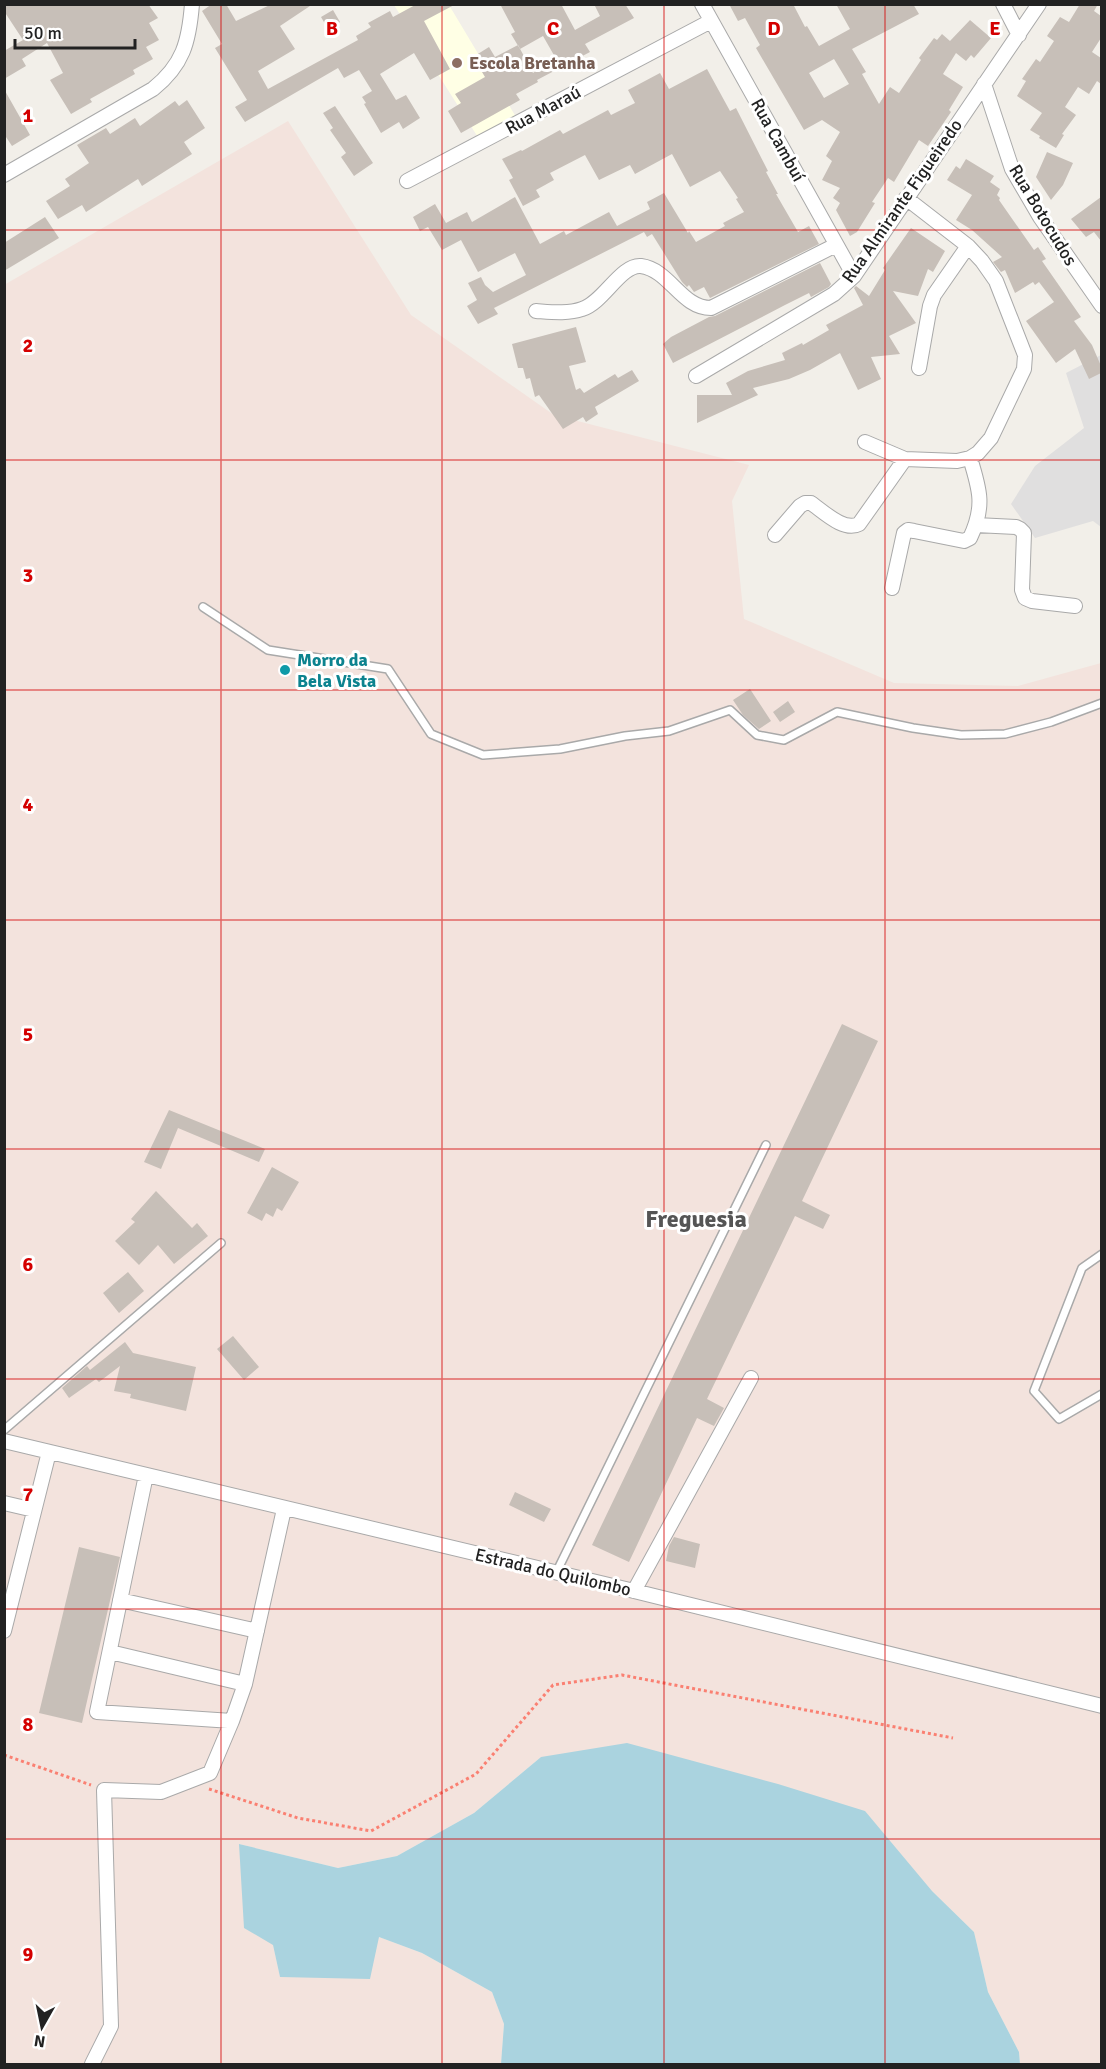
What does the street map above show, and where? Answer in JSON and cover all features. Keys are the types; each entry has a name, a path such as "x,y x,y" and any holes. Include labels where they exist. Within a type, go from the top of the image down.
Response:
{"street":[{"path":"4,175 153,89 167,78 180,59 188,40 192,4"},
{"name":"Rua Cambuí","path":"702,4 854,276"},
{"path":"1002,4 1019,35"},
{"name":"Rua Almirante Figueiredo","path":"696,376 834,294 854,276 1039,4"},
{"name":"Rua Maraú","path":"407,182 711,21"},
{"name":"Rua Botocudos","path":"984,84 1012,169 1040,217 1101,306"},
{"path":"865,442 905,459 957,461 970,458 978,453 991,438 1022,375 1025,355 996,281 968,246 906,198"},
{"path":"536,311 566,312 584,309 603,296 631,268 641,266 658,273 681,295 696,305 711,308 729,301 836,245"},
{"path":"920,368 930,306 934,295 968,246"},
{"path":"892,588 904,533 908,530 964,540 970,538 981,506 980,489 970,458"},
{"path":"775,535 805,503 811,503 846,526 853,527 859,524 905,459"},
{"path":"976,525 1016,527 1024,533 1022,590 1025,598 1032,601 1075,606"},
{"path":"634,1591 751,1378"},
{"name":"Estrada do Quilombo","path":"4,1441 634,1591 1101,1706"},
{"path":"4,1631 49,1452"},
{"path":"146,1475 97,1712 232,1721"},
{"path":"4,1503 34,1510"},
{"path":"92,2064 111,2026 104,1790 160,1792 210,1773 245,1684 284,1509"},
{"path":"120,1600 257,1631"},
{"path":"110,1652 245,1684"}],"lane":[{"path":"203,607 268,650 388,669 431,734 483,755 560,749 625,736 669,731 730,710 757,735 784,740 837,712 961,735 1005,734 1051,722 1101,704"},
{"path":"556,1573 766,1145"},
{"path":"4,1430 221,1243"},
{"path":"1101,1254 1082,1268 1034,1391 1059,1419 1101,1394"}],"path":[{"path":"188,1782 298,1818 371,1831 476,1774 553,1685 622,1675 953,1738"},
{"path":"4,1755 104,1790"}],"shaded area":[{"name":"Escola Bretanha","path":"394,5 449,5 519,122 481,142"},
{"path":"288,121 411,315 554,415 749,465 732,501 744,619 894,683 1018,686 1101,663 1101,2064 1020,2064 1019,2052 988,1992 974,1932 932,1891 541,1757 474,1813 397,1856 338,1868 239,1844 273,1945 280,1977 379,1937 422,1953 492,1992 504,2024 501,2064 5,2064 4,285"},
{"path":"1101,355 1101,527 1093,521 1035,538 1011,504 1035,466 1084,428 1066,373"}],"water":[{"path":"627,1743 778,1784 865,1811 932,1891 974,1932 988,1992 1019,2052 1020,2064 501,2064 504,2024 492,1992 422,1953 379,1937 370,1979 280,1977 273,1945 244,1928 239,1844 338,1868 397,1856 474,1813 541,1757"}],"building":[{"path":"4,4 148,4 158,18 149,23 159,40 146,47 153,59 133,70 135,74 90,99 92,102 71,114 50,80 63,73 47,43 22,59 26,66 4,79 4,51 23,40 4,11"},
{"path":"212,4 226,4 236,21 272,4 313,4 280,26 295,49 258,71 268,89 358,40 356,36 371,27 368,23 390,11 393,17 417,4 456,4 424,21 450,69 430,80 414,53 380,74 396,100 406,95 420,118 403,129 399,122 381,133 364,104 366,103 362,97 372,91 359,70 344,78 338,68 245,122 235,107 247,100 215,48 222,44 202,11"},
{"path":"500,4 561,4 575,30 600,16 594,4 625,4 634,18 585,44 590,52 537,80 538,82 516,94 520,100 461,133 448,111 461,103 455,94 485,77 473,57 489,47 495,57 518,45 511,34 515,32","holes":["543,36 555,57 533,73 520,49"]},
{"path":"729,4 793,4 805,27 807,26 819,46 850,29 836,4 913,4 919,14 852,49 866,72 862,74 879,104 890,87 899,93 921,60 919,58 934,38 937,40 942,34 950,41 970,20 991,38 974,58 971,55 966,61 956,53 943,74 963,87 949,110 951,112 928,146 919,140 894,182 888,178 872,202 875,203 857,232 850,236 836,210 840,203 833,198 840,188 822,180 832,161 826,156 840,132 822,120 804,130 756,48 760,45 745,18 738,21","holes":["834,59 849,84 824,98 809,73"]},
{"path":"1080,4 1098,4 1094,11 1101,16 1101,38 1092,52 1101,58 1101,84 1097,81 1089,94 1078,87 1065,107 1076,115 1062,134 1064,135 1056,148 1030,130 1042,113 1017,96 1026,81 1022,79 1036,59 1040,62 1054,41 1047,36 1060,17 1069,22"},
{"path":"333,10 340,22 328,29 321,17"},
{"path":"707,69 730,111 736,108 768,171 766,172 778,194 776,194 798,232 809,226 819,244 710,298 704,287 694,292 689,285 687,287 682,282 652,234 647,237 644,232 494,308 498,314 478,324 467,306 477,300 468,283 481,277 485,285 493,292 526,275 515,253 478,272 461,240 442,250 428,227 420,231 413,217 435,204 446,223 467,212 472,222 515,197 540,244 564,231 566,235 609,212 617,226 650,209 647,202 664,193 696,242 725,226 723,223 744,212 736,199 738,198 720,171 690,187 672,154 635,174 630,165 599,180 585,155 550,173 554,180 536,190 540,197 523,206 509,180 513,178 502,159 560,130 563,134 608,110 611,115 635,103 628,90 660,73 669,89"},
{"path":"4,89 30,135 12,146 4,134"},
{"path":"187,100 205,128 184,142 192,154 142,186 138,179 86,212 82,205 58,219 46,201 70,186 65,179 89,163 77,145 106,128 110,134 135,118 140,126 175,101 179,106"},
{"path":"335,106 373,163 354,176 341,157 346,153 330,130 333,128 323,113"},
{"path":"1047,152 1073,163 1063,185 1051,200 1036,177"},
{"path":"966,159 994,176 990,182 1000,189 997,195 999,200 1034,250 1038,247 1046,259 1042,261 1081,317 1074,321 1092,345 1101,366 1101,373 1089,379 1075,349 1056,363 1026,321 1054,302 1039,282 1035,285 1033,282 1015,293 1005,270 1001,272 993,262 1002,257 972,230 956,220 972,195 947,180 956,166 960,169"},
{"path":"1101,197 1101,241 1094,232 1086,237 1071,219"},
{"path":"45,217 59,238 4,271 4,243"},
{"path":"911,228 945,251 933,272 928,269 918,296 893,291 916,323 889,336 900,354 871,357 881,379 858,390 840,353 789,379 753,388 758,395 697,423 697,395 732,395 726,383 748,371 785,360 782,353 802,343 803,345 829,330 826,325 863,305 854,288 856,286 869,296 885,270 883,268"},
{"path":"820,263 831,284 829,287 811,297 809,293 673,363 663,344 671,337"},
{"path":"576,327 586,362 569,366 576,390 580,388 584,393 615,374 618,378 632,370 639,381 595,407 598,414 586,422 583,417 563,429 539,395 535,397 530,378 526,379 523,368 518,368 512,344"},
{"path":"750,689 771,721 759,729 743,715 733,700"},
{"path":"788,701 795,712 780,722 773,712"},
{"path":"842,1024 878,1041 802,1201 830,1215 823,1229 795,1216 707,1399 724,1408 714,1426 697,1418 629,1562 592,1545"},
{"path":"169,1110 265,1149 259,1162 178,1128 161,1169 144,1162"},
{"path":"272,1167 299,1182 282,1211 277,1208 273,1217 266,1213 262,1221 247,1213"},
{"path":"156,1191 192,1228 197,1223 208,1236 174,1264 158,1245 139,1265 115,1241 135,1222 131,1219"},
{"path":"128,1272 144,1291 119,1313 103,1293"},
{"path":"233,1336 259,1367 244,1380 217,1349"},
{"path":"125,1342 133,1353 196,1367 186,1411 130,1398 131,1394 114,1391 120,1366 99,1382 96,1379 69,1398 62,1388 87,1366 90,1370"},
{"path":"515,1492 551,1509 544,1522 509,1505"},
{"path":"674,1537 700,1544 695,1568 666,1561 669,1546"},
{"path":"79,1547 120,1557 82,1723 39,1713"}],"place":[{"name":"Escola Bretanha","path":"457,63"},
{"name":"Morro da Bela Vista","path":"285,670"}],"district":[{"name":"Freguesia","path":"696,1219"}]}
